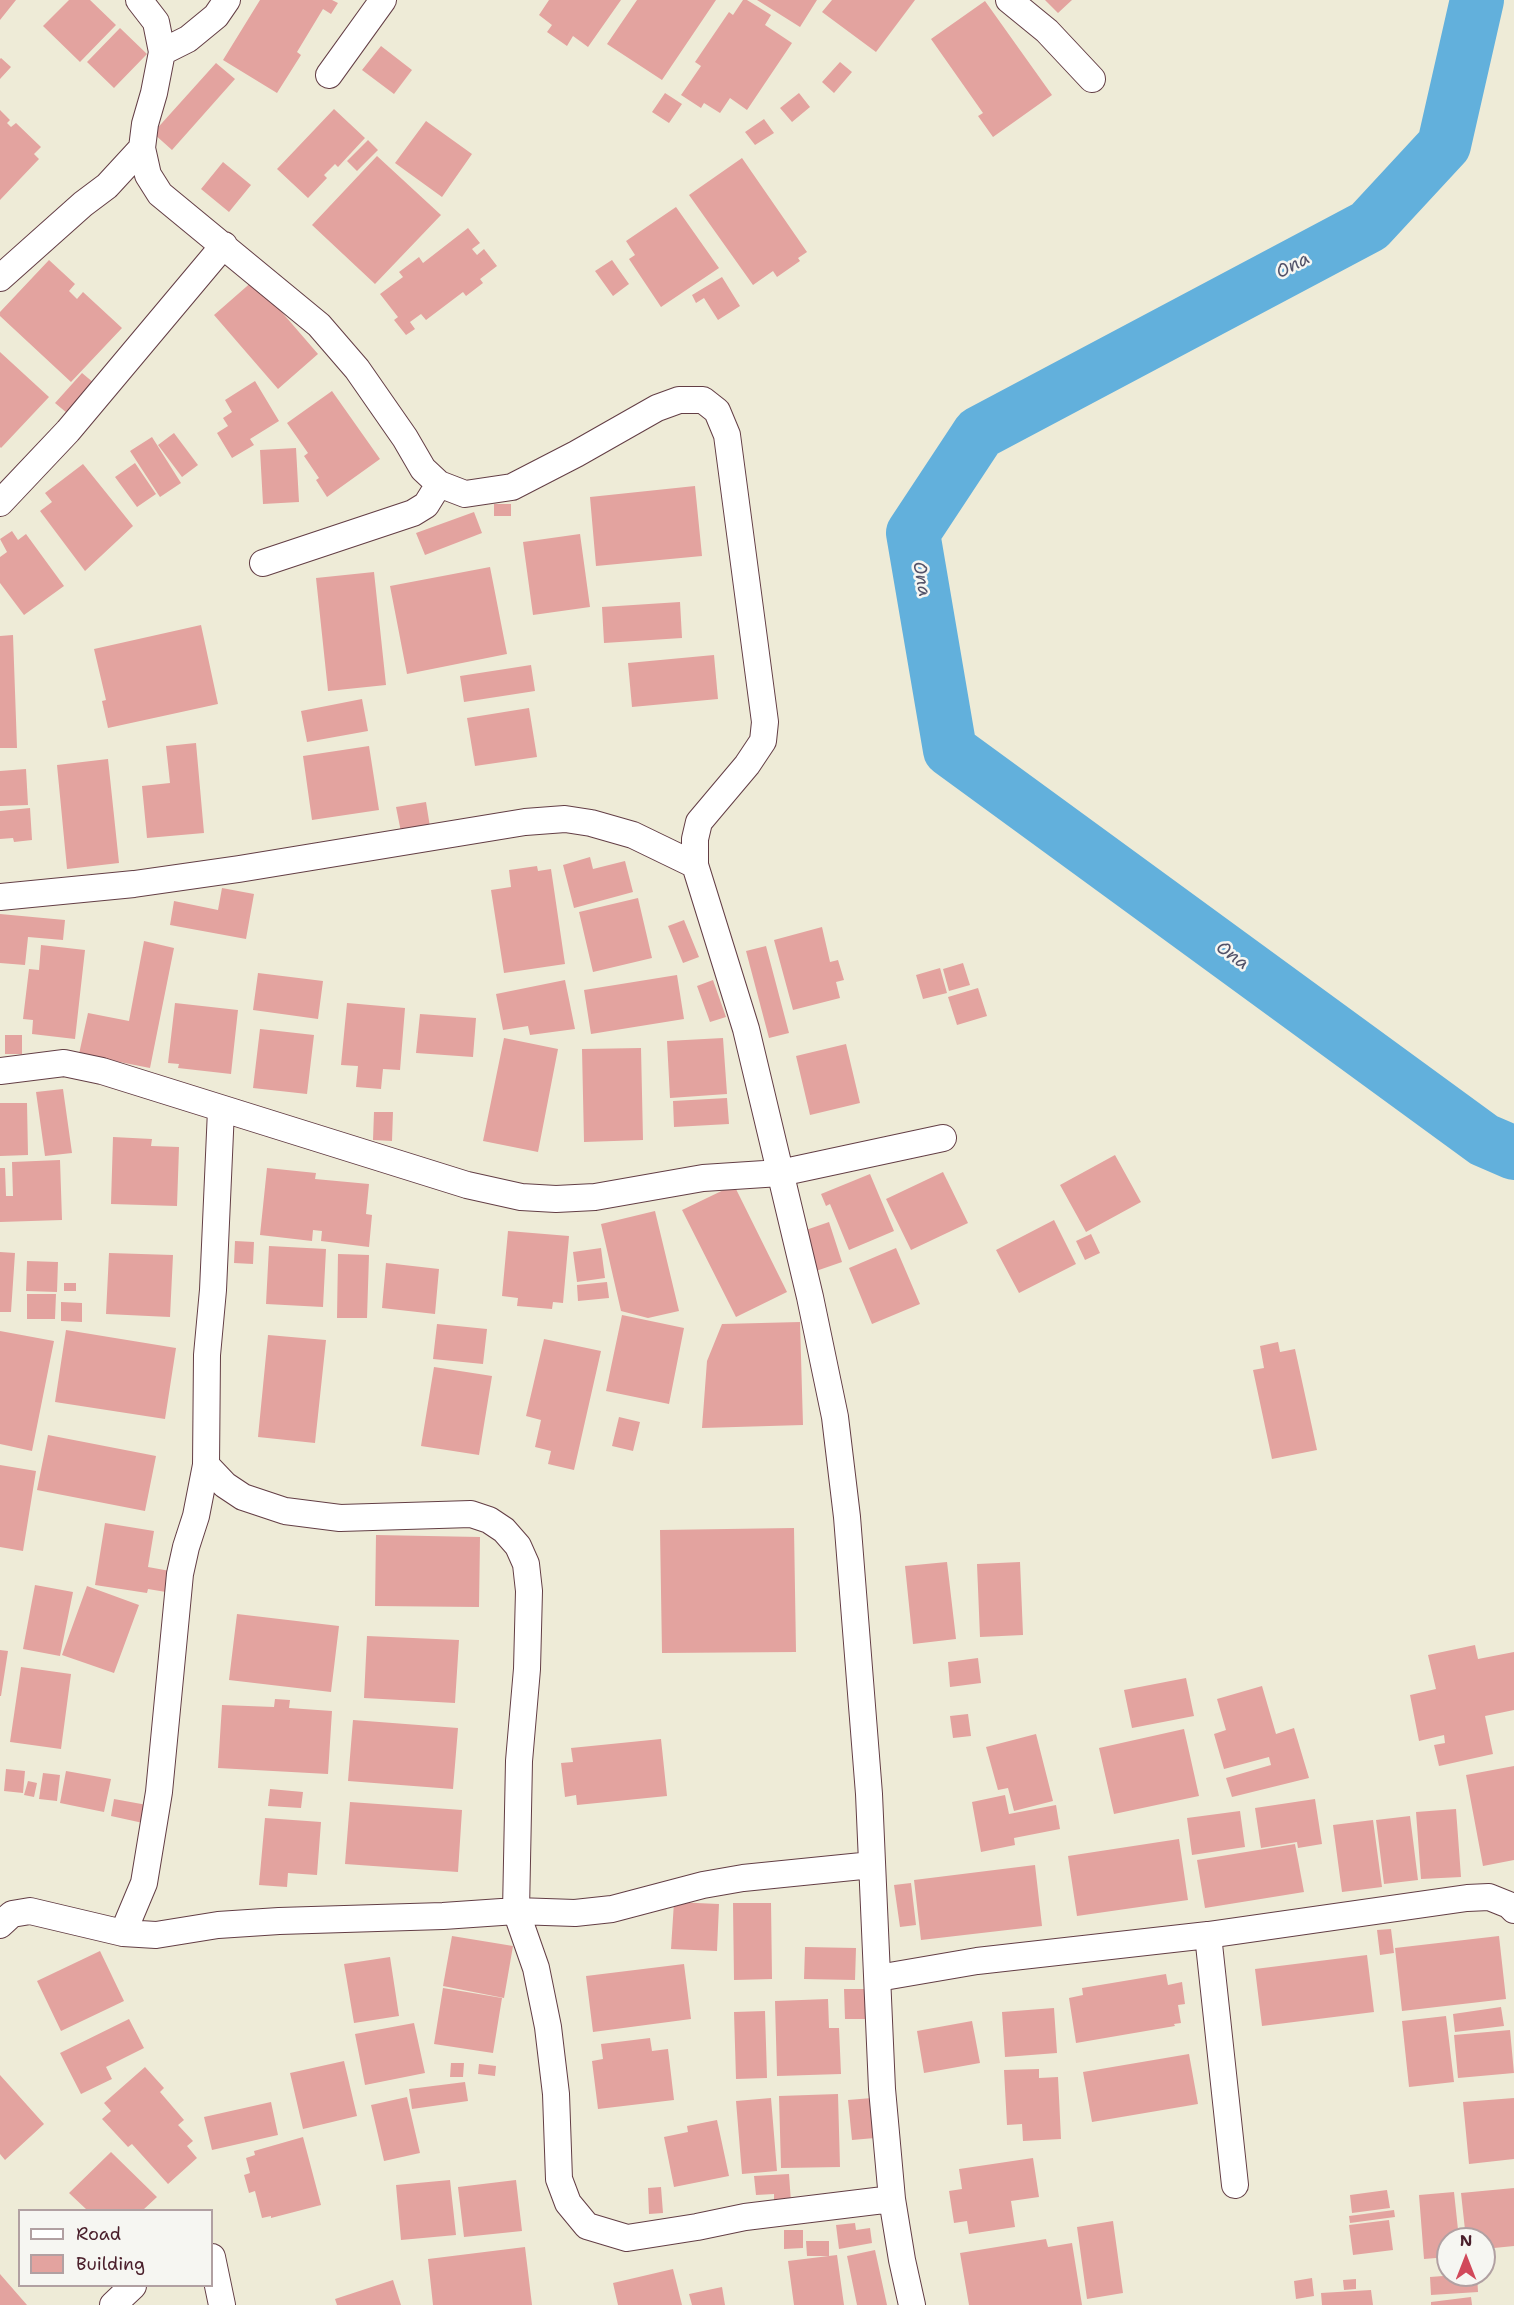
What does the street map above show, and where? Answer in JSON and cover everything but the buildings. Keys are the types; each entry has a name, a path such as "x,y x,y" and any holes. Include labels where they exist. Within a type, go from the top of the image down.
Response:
{"street":[{"path":"139,0 156,22 162,52 145,124 142,148 148,176 160,194 319,325 357,369 405,438 423,469 439,484 465,494 512,487 657,408 679,400 704,400 717,411 727,435 765,722 763,741 747,765 699,822 695,839 695,865 746,1029 810,1297 835,1417 847,1517 869,1794 882,2089 892,2199 912,2305"},
{"path":"162,52 188,39 216,16 226,0"},
{"path":"329,75 383,0"},
{"path":"1009,0 1047,31 1092,79"},
{"path":"0,278 83,204 108,186 142,148"},
{"path":"0,503 68,431 224,245"},
{"path":"263,563 414,513 426,505 439,484"},
{"path":"0,897 134,884 525,822 565,819 591,823 633,835 695,865"},
{"path":"0,1071 64,1063 102,1071 467,1185 521,1197 556,1199 595,1197 703,1178 780,1173 943,1138"},
{"path":"123,1933 144,1883 159,1792 180,1574 196,1516 206,1465 207,1355 213,1290 221,1110"},
{"path":"206,1465 225,1485 243,1497 285,1511 340,1518 471,1514 489,1520 504,1530 518,1546 526,1564 529,1591 527,1669 519,1761 516,1911 536,1968 548,2027 556,2094 559,2179 568,2203 587,2226 627,2238 745,2217 892,2199"},
{"path":"0,1925 12,1914 30,1911 123,1933 156,1935 218,1925 279,1921 442,1916 516,1911 575,1913 612,1909 703,1885 743,1878 872,1865"},
{"path":"878,1978 977,1961 1208,1935 1467,1898 1489,1897 1509,1905 1514,1910"},
{"path":"1208,1935 1235,2185"},
{"path":"213,2262 222,2305"},
{"path":"113,2305 132,2287"}],"waterway":[{"name":"Ona","path":"1477,0 1444,145 1369,226 979,433 913,533 950,750 1484,1140 1514,1153"}]}
